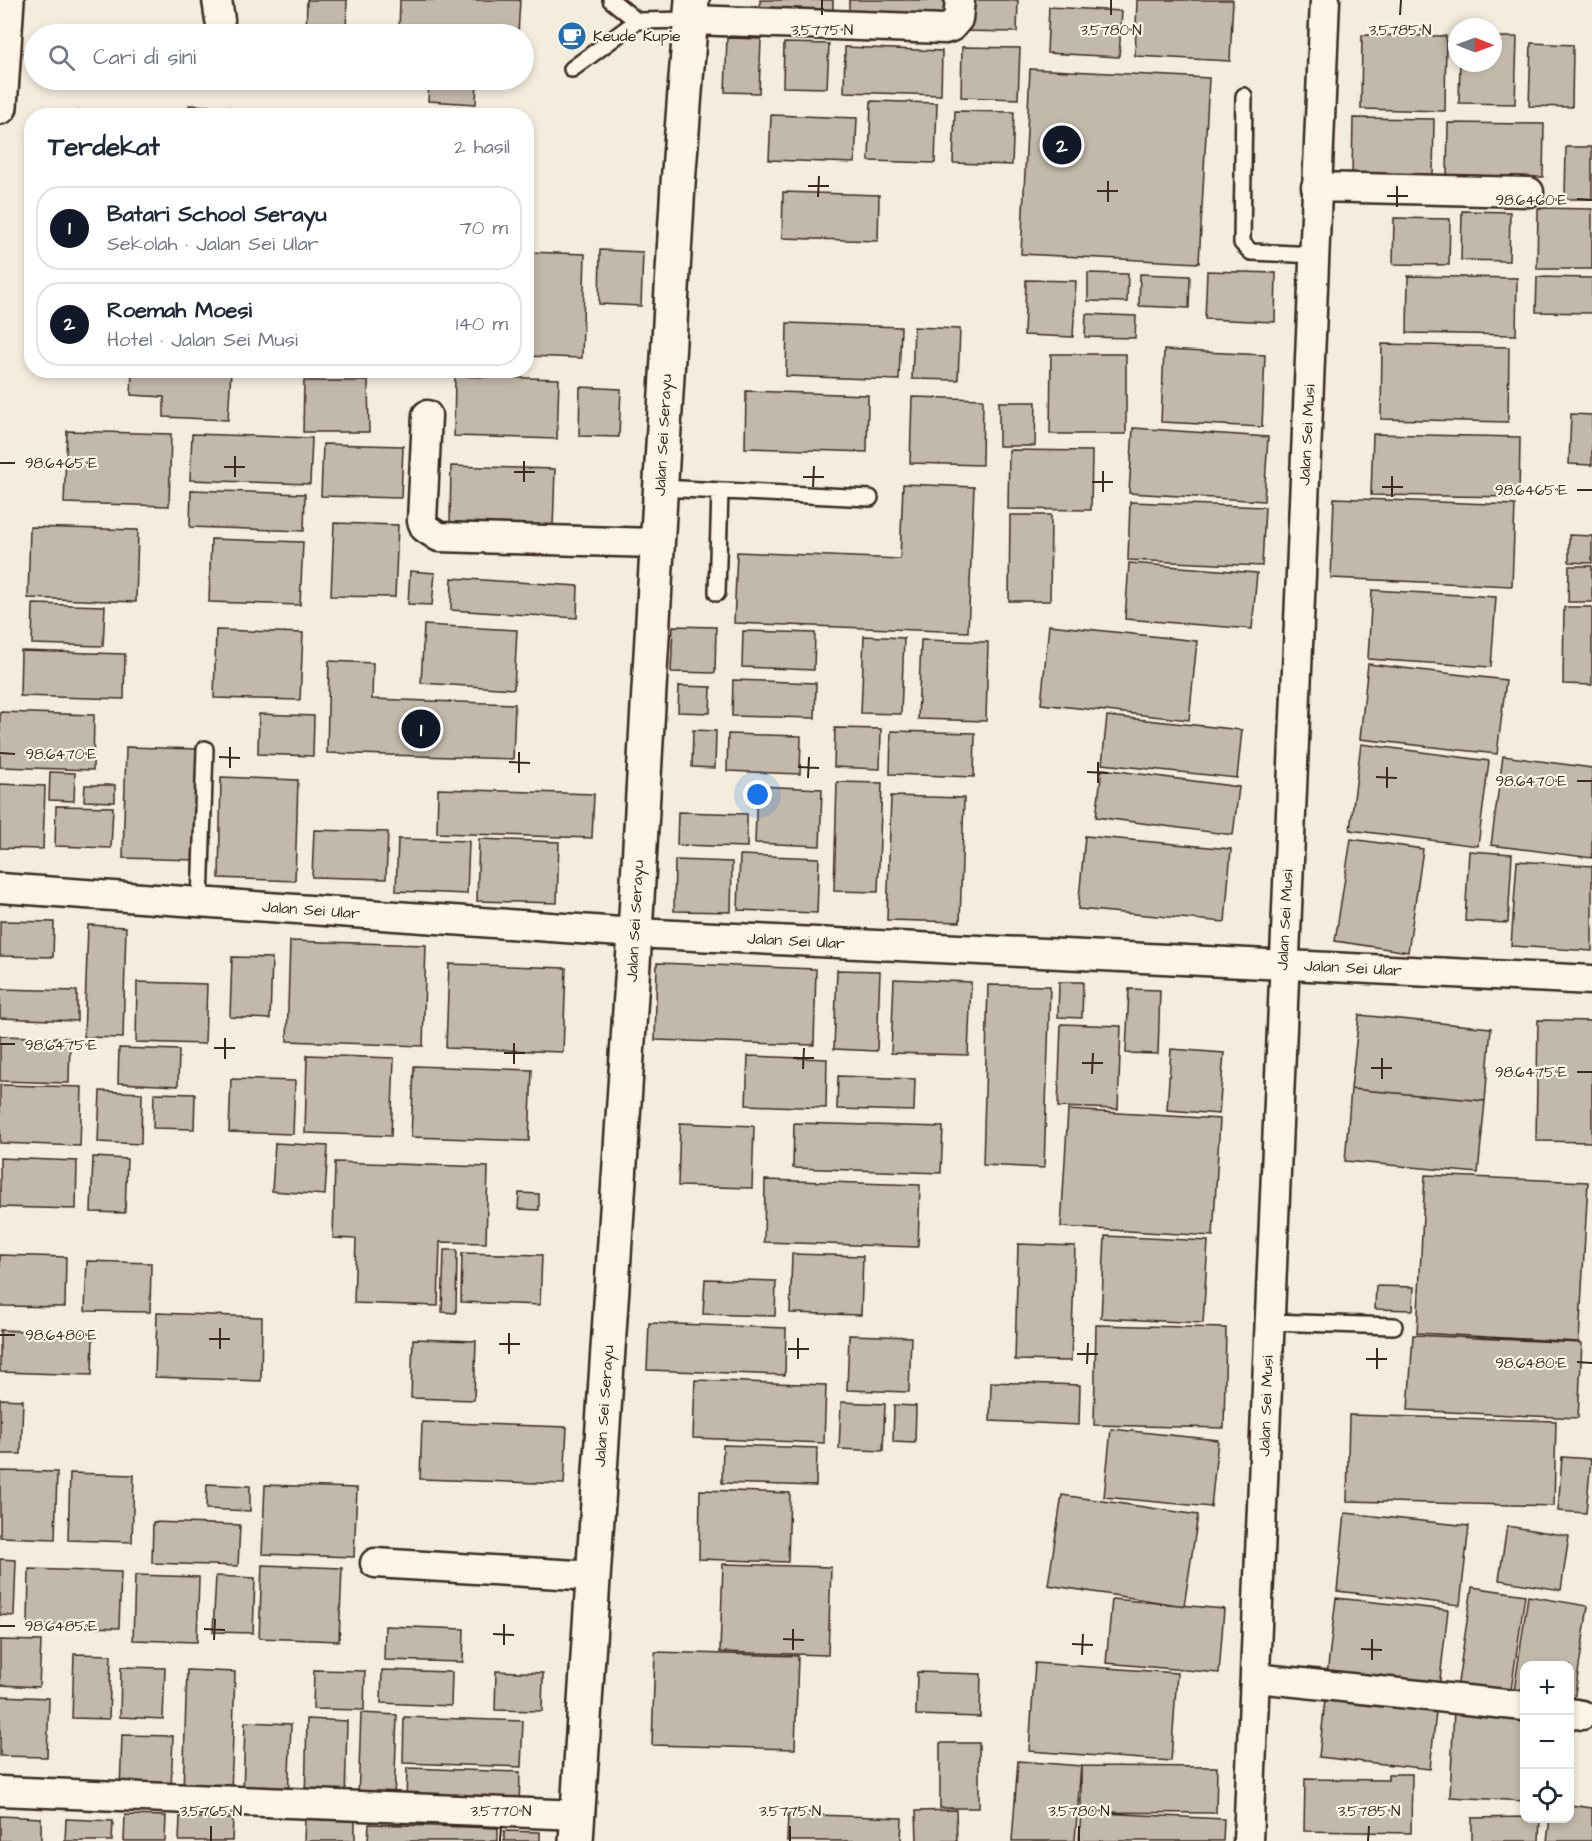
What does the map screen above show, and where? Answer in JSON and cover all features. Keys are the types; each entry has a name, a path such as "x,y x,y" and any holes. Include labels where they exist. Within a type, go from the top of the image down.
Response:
{"street":[{"path":"0,107 7,0"},
{"path":"692,10 945,28 951,27 958,19 960,0"},
{"name":"Jalan Sei Musi","path":"1248,1841 1282,964 1325,0"},
{"name":"Jalan Sei Serayu","path":"577,1828 635,933 659,488 692,10"},
{"path":"1316,187 1528,192"},
{"path":"427,416 422,521 432,534 439,537 656,543"},
{"name":"Jalan Sei Ular","path":"0,888 635,933 1592,980"},
{"path":"375,1563 594,1576"},
{"path":"1256,1678 1520,1706"},
{"path":"0,1791 577,1828"}],"lane":[{"path":"611,0 637,21"},
{"path":"572,69 637,21 692,10"},
{"path":"1244,96 1242,243 1251,252 1315,255"},
{"path":"659,488 870,498"},
{"path":"717,593 720,491"},
{"path":"200,902 205,749"},
{"path":"1269,1322 1394,1326"}],"building":[{"path":"307,0 347,0 346,24 306,24"},
{"path":"400,0 520,0 519,24 399,24"},
{"path":"760,0 833,0 833,16 760,13"},
{"path":"849,0 944,0 943,25 849,22"},
{"path":"962,0 1018,0 1017,32 961,31"},
{"path":"1137,0 1233,0 1230,61 1135,56"},
{"path":"1049,7 1122,11 1119,57 1047,53"},
{"path":"1362,35 1446,36 1445,111 1361,109"},
{"path":"1502,37 1517,37 1515,104 1459,103 1460,72 1502,72"},
{"path":"727,38 761,39 759,93 725,92"},
{"path":"784,43 829,44 827,88 783,87"},
{"path":"1531,43 1573,45 1572,107 1529,106"},
{"path":"845,47 942,51 941,95 844,92"},
{"path":"962,47 1020,48 1018,99 961,97"},
{"path":"1030,69 1209,78 1199,263 1021,254"},
{"path":"429,90 477,90 476,104 428,101"},
{"path":"871,101 937,103 935,163 869,161"},
{"path":"189,105 229,107 229,108 189,108"},
{"path":"955,111 1014,112 1012,165 953,163"},
{"path":"771,115 857,118 855,163 769,160"},
{"path":"1353,118 1434,119 1433,175 1352,174"},
{"path":"1448,123 1544,124 1543,177 1447,175"},
{"path":"1566,147 1592,147 1592,199 1565,199"},
{"path":"783,192 879,195 878,241 782,238"},
{"path":"1538,208 1592,209 1592,269 1537,269"},
{"path":"1462,211 1510,212 1509,261 1461,260"},
{"path":"1394,218 1450,219 1449,265 1393,264"},
{"path":"600,250 643,252 641,306 599,304"},
{"path":"534,252 585,254 582,358 534,356"},
{"path":"1207,271 1276,273 1275,322 1205,319"},
{"path":"1088,273 1128,274 1127,302 1088,301"},
{"path":"1140,274 1190,276 1189,308 1139,306"},
{"path":"1408,276 1517,278 1516,335 1407,333"},
{"path":"1537,277 1592,278 1592,313 1536,312"},
{"path":"1026,280 1076,281 1073,337 1024,335"},
{"path":"1086,314 1136,316 1135,338 1085,337"},
{"path":"787,323 901,327 899,380 786,376"},
{"path":"914,327 960,329 958,380 912,379"},
{"path":"1382,344 1509,347 1508,422 1381,419"},
{"path":"1164,350 1265,355 1262,427 1161,422"},
{"path":"1051,354 1126,354 1126,434 1050,434"},
{"path":"132,378 231,378 228,420 164,417 164,397 131,395"},
{"path":"455,378 559,379 557,439 454,436"},
{"path":"304,381 368,381 369,432 303,432"},
{"path":"580,387 621,389 619,437 579,436"},
{"path":"746,391 868,395 867,452 745,448"},
{"path":"912,397 983,399 982,465 910,463"},
{"path":"999,402 1036,402 1035,446 999,446"},
{"path":"1571,414 1592,415 1592,465 1569,464"},
{"path":"1133,428 1268,437 1264,501 1129,493"},
{"path":"67,431 171,434 169,506 64,503"},
{"path":"192,434 312,438 310,484 190,480"},
{"path":"1373,434 1520,437 1519,497 1371,495"},
{"path":"323,444 403,446 401,498 321,496"},
{"path":"1009,450 1092,451 1091,510 1008,509"},
{"path":"451,466 555,469 553,529 450,525"},
{"path":"903,484 974,487 968,632 734,623 737,552 900,559"},
{"path":"191,490 305,494 304,531 190,527"},
{"path":"1334,498 1515,505 1512,586 1331,578"},
{"path":"1130,502 1265,507 1262,566 1128,560"},
{"path":"1010,515 1051,515 1050,601 1009,601"},
{"path":"334,523 398,525 395,597 331,596"},
{"path":"30,527 138,530 136,602 28,598"},
{"path":"1569,535 1592,536 1592,563 1569,562"},
{"path":"211,539 303,542 300,605 209,602"},
{"path":"1129,563 1257,573 1252,629 1125,619"},
{"path":"1569,566 1592,566 1592,602 1568,602"},
{"path":"410,571 435,573 432,605 408,604"},
{"path":"452,578 578,586 577,618 451,610"},
{"path":"1372,590 1496,597 1491,667 1368,659"},
{"path":"33,604 105,606 103,646 32,644"},
{"path":"1564,607 1592,607 1592,685 1563,684"},
{"path":"424,625 517,630 514,689 421,683"},
{"path":"1049,625 1197,641 1189,720 1041,704"},
{"path":"673,626 716,627 715,673 671,672"},
{"path":"216,630 303,633 300,700 214,698"},
{"path":"743,631 815,633 814,670 742,667"},
{"path":"864,636 904,638 901,714 861,713"},
{"path":"921,640 988,642 986,721 918,719"},
{"path":"21,651 125,654 124,699 20,696"},
{"path":"329,661 373,663 372,699 515,704 513,759 327,753"},
{"path":"1368,664 1506,680 1497,754 1360,739"},
{"path":"733,680 816,683 815,718 732,716"},
{"path":"679,686 711,687 710,713 678,712"},
{"path":"0,712 94,715 93,770 0,767"},
{"path":"259,714 314,716 313,756 258,754"},
{"path":"1107,716 1242,730 1237,778 1102,764"},
{"path":"835,728 881,729 880,769 834,767"},
{"path":"693,730 716,731 715,768 692,767"},
{"path":"891,731 975,733 974,777 890,774"},
{"path":"728,734 801,736 800,774 727,771"},
{"path":"1361,744 1489,761 1478,846 1350,830"},
{"path":"126,747 198,749 195,860 123,858"},
{"path":"1503,756 1592,768 1592,858 1491,845"},
{"path":"1102,769 1239,787 1233,835 1096,817"},
{"path":"50,772 75,773 74,801 49,800"},
{"path":"221,777 298,780 295,881 219,878"},
{"path":"837,782 882,783 878,892 834,891"},
{"path":"0,784 45,786 43,849 0,848"},
{"path":"85,785 115,785 115,802 84,801"},
{"path":"757,786 822,789 820,846 755,843"},
{"path":"438,789 594,794 592,838 437,833"},
{"path":"891,796 964,798 960,922 887,920"},
{"path":"56,806 113,807 111,848 55,846"},
{"path":"678,812 747,814 747,847 677,845"},
{"path":"314,830 388,832 386,879 312,877"},
{"path":"1085,836 1231,849 1225,922 1078,909"},
{"path":"398,839 469,841 467,894 396,891"},
{"path":"479,839 559,842 557,903 477,901"},
{"path":"1351,839 1423,849 1408,952 1335,941"},
{"path":"1469,851 1512,854 1508,923 1465,921"},
{"path":"740,855 819,858 817,913 738,910"},
{"path":"675,860 732,862 731,912 674,911"},
{"path":"1517,861 1592,866 1592,951 1511,946"},
{"path":"0,921 54,922 53,957 0,956"},
{"path":"88,925 126,927 123,1038 84,1037"},
{"path":"290,941 426,945 423,1046 287,1041"},
{"path":"232,957 272,958 270,1019 230,1017"},
{"path":"657,963 816,969 814,1045 655,1040"},
{"path":"449,964 566,968 563,1052 446,1048"},
{"path":"837,970 880,971 877,1051 834,1049"},
{"path":"894,979 971,982 968,1055 891,1053"},
{"path":"137,982 207,984 205,1044 136,1042"},
{"path":"1059,982 1083,982 1082,1018 1058,1017"},
{"path":"988,985 1050,986 1044,1168 983,1165"},
{"path":"0,989 77,991 77,1021 0,1018"},
{"path":"1129,989 1160,990 1158,1054 1126,1053"},
{"path":"1359,1015 1491,1028 1485,1101 1351,1089"},
{"path":"1538,1020 1592,1021 1592,1142 1536,1141"},
{"path":"1061,1024 1121,1026 1118,1109 1058,1107"},
{"path":"0,1036 70,1038 69,1083 0,1081"},
{"path":"119,1048 179,1050 178,1086 118,1083"},
{"path":"1171,1049 1224,1053 1219,1114 1167,1110"},
{"path":"307,1055 394,1058 391,1136 305,1133"},
{"path":"748,1056 827,1059 826,1108 746,1105"},
{"path":"414,1066 532,1070 529,1141 411,1137"},
{"path":"838,1076 915,1079 914,1111 837,1109"},
{"path":"231,1079 295,1081 293,1134 229,1132"},
{"path":"0,1085 82,1087 80,1146 0,1143"},
{"path":"1351,1089 1485,1101 1478,1173 1345,1161"},
{"path":"100,1091 142,1093 141,1144 98,1142"},
{"path":"154,1093 195,1094 194,1129 153,1128"},
{"path":"1068,1110 1220,1119 1213,1236 1061,1227"},
{"path":"680,1123 754,1126 752,1188 678,1186"},
{"path":"794,1123 943,1127 941,1173 793,1168"},
{"path":"275,1143 328,1146 325,1195 272,1191"},
{"path":"93,1157 127,1159 125,1213 91,1212"},
{"path":"0,1158 77,1161 76,1209 0,1207"},
{"path":"335,1162 488,1167 486,1243 440,1242 438,1306 354,1303 356,1239 333,1238"},
{"path":"1425,1175 1588,1182 1579,1342 1417,1333"},
{"path":"765,1180 920,1185 918,1247 764,1242"},
{"path":"519,1193 539,1194 539,1210 518,1209"},
{"path":"1105,1236 1208,1241 1203,1323 1101,1318"},
{"path":"1018,1244 1075,1246 1071,1361 1015,1360"},
{"path":"444,1250 457,1250 456,1313 442,1312"},
{"path":"462,1253 542,1255 540,1305 461,1302"},
{"path":"792,1254 863,1256 861,1315 790,1313"},
{"path":"0,1255 66,1257 65,1307 0,1306"},
{"path":"87,1261 151,1263 150,1312 85,1311"},
{"path":"705,1279 776,1281 775,1316 703,1314"},
{"path":"1376,1286 1414,1287 1413,1310 1375,1309"},
{"path":"157,1313 262,1317 261,1381 155,1377"},
{"path":"649,1323 786,1328 785,1375 647,1370"},
{"path":"1096,1325 1226,1328 1224,1428 1094,1425"},
{"path":"0,1330 93,1334 92,1375 0,1372"},
{"path":"849,1335 911,1337 909,1392 847,1390"},
{"path":"1413,1335 1582,1343 1578,1418 1408,1410"},
{"path":"413,1339 476,1341 474,1400 411,1398"},
{"path":"695,1380 826,1385 824,1443 693,1438"},
{"path":"991,1382 1080,1385 1079,1425 990,1421"},
{"path":"0,1399 23,1400 21,1454 0,1454"},
{"path":"841,1402 885,1404 883,1451 839,1449"},
{"path":"894,1405 916,1406 915,1443 893,1442"},
{"path":"1349,1415 1556,1421 1554,1506 1347,1501"},
{"path":"422,1422 567,1427 564,1484 420,1479"},
{"path":"1111,1429 1218,1440 1211,1507 1104,1497"},
{"path":"723,1445 817,1448 816,1486 722,1483"},
{"path":"1562,1457 1591,1459 1586,1513 1558,1511"},
{"path":"0,1471 57,1472 55,1539 0,1537"},
{"path":"70,1473 134,1475 132,1542 68,1540"},
{"path":"207,1484 250,1486 250,1511 206,1509"},
{"path":"265,1485 357,1488 354,1557 262,1554"},
{"path":"700,1490 790,1493 788,1562 699,1559"},
{"path":"1062,1495 1198,1515 1184,1606 1048,1585"},
{"path":"1345,1513 1469,1526 1460,1605 1337,1591"},
{"path":"153,1522 240,1525 238,1566 152,1563"},
{"path":"1507,1526 1569,1536 1561,1590 1499,1580"},
{"path":"0,1559 16,1560 14,1616 0,1615"},
{"path":"723,1564 831,1567 828,1655 720,1652"},
{"path":"262,1565 342,1568 339,1641 259,1638"},
{"path":"29,1569 121,1572 119,1628 28,1625"},
{"path":"135,1575 199,1577 197,1642 133,1640"},
{"path":"216,1576 255,1578 253,1633 213,1632"},
{"path":"1472,1587 1525,1595 1510,1697 1457,1689"},
{"path":"1528,1596 1588,1606 1574,1700 1574,1661 1520,1661 1520,1699 1513,1698"},
{"path":"1336,1598 1448,1610 1439,1688 1327,1675"},
{"path":"1112,1599 1224,1609 1219,1673 1106,1663"},
{"path":"385,1626 464,1629 463,1662 384,1660"},
{"path":"0,1640 41,1641 39,1687 0,1685"},
{"path":"655,1652 798,1656 795,1749 652,1745"},
{"path":"74,1654 111,1655 109,1719 72,1718"},
{"path":"1035,1663 1177,1673 1171,1761 1029,1751"},
{"path":"121,1667 165,1668 163,1719 120,1717"},
{"path":"187,1670 235,1672 231,1794 183,1792"},
{"path":"314,1670 365,1671 364,1710 313,1709"},
{"path":"382,1670 452,1672 451,1706 381,1703"},
{"path":"496,1671 543,1673 542,1711 495,1710"},
{"path":"917,1672 981,1674 980,1717 916,1715"},
{"path":"1326,1691 1437,1702 1430,1769 1319,1757"},
{"path":"0,1696 49,1698 47,1757 0,1756"},
{"path":"1454,1709 1520,1712 1520,1801 1450,1797"},
{"path":"361,1713 397,1715 394,1801 358,1800"},
{"path":"404,1717 523,1721 521,1767 403,1763"},
{"path":"307,1719 347,1721 345,1801 305,1800"},
{"path":"245,1722 291,1724 288,1799 243,1797"},
{"path":"122,1735 173,1736 171,1791 120,1790"},
{"path":"940,1743 979,1743 979,1808 940,1808"},
{"path":"1018,1761 1081,1766 1075,1841 1012,1841"},
{"path":"1081,1766 1217,1767 1216,1813 1081,1812"},
{"path":"407,1768 520,1772 519,1806 406,1802"},
{"path":"1388,1774 1412,1774 1411,1833 1304,1831 1305,1779 1388,1780"},
{"path":"1574,1806 1592,1808 1592,1841 1547,1841 1549,1823 1574,1823"},
{"path":"956,1810 957,1841 917,1841 916,1811"},
{"path":"1081,1812 1224,1819 1223,1841 1079,1841"},
{"path":"788,1814 902,1818 901,1841 787,1841"},
{"path":"125,1815 166,1816 165,1841 124,1841"},
{"path":"0,1816 41,1818 41,1841 0,1841"},
{"path":"180,1817 233,1819 232,1841 179,1841"},
{"path":"1520,1817 1520,1823 1540,1823 1539,1841 1472,1841 1472,1818"},
{"path":"66,1819 113,1821 112,1841 65,1841"},
{"path":"305,1819 355,1821 355,1841 304,1841"},
{"path":"369,1824 498,1828 498,1841 368,1841"},
{"path":"504,1831 540,1832 540,1841 504,1841"}],"place":[{"name":"Keude Kupie","path":"572,36"},
{"name":"Roemah Moesi","path":"1062,145"},
{"name":"Batari School Serayu","path":"421,729"}]}
